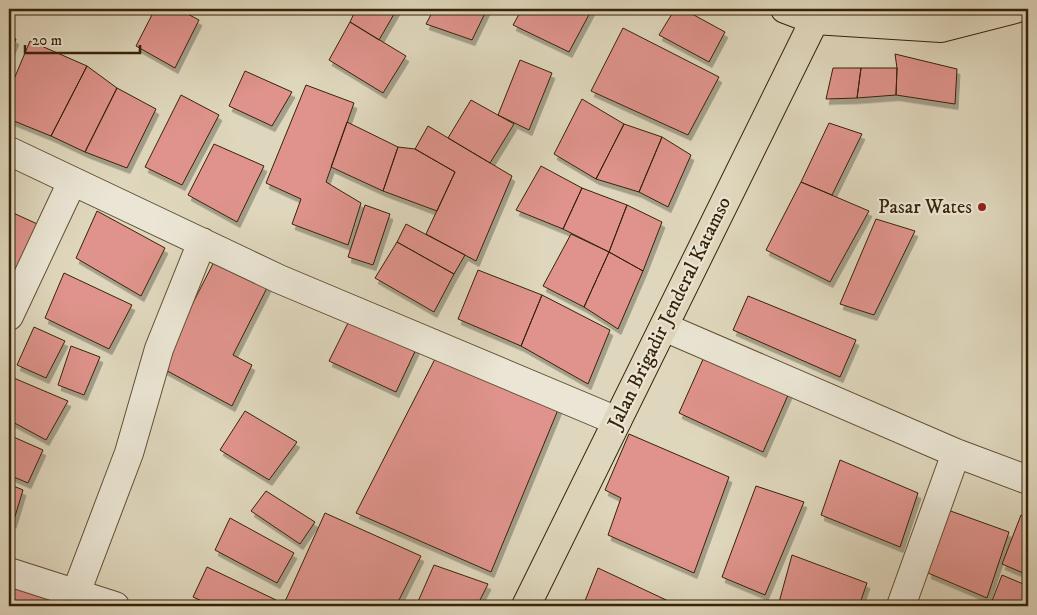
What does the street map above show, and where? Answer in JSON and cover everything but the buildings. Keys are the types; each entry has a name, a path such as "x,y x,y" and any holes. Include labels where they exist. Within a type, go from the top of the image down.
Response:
{"main road":[{"path":"785,9 941,28 1015,9"},
{"name":"Jalan Brigadir Jenderal Katamso","path":"526,606 817,14"}],"street":[{"path":"9,151 279,279 617,421"},
{"path":"9,316 72,182"},
{"path":"74,600 130,453 159,349 202,242"},
{"path":"664,327 956,453 1028,480"},
{"path":"901,606 956,453"},
{"path":"9,572 74,600 115,606"}],"place":[{"name":"Pasar Wates","path":"982,207"}]}
